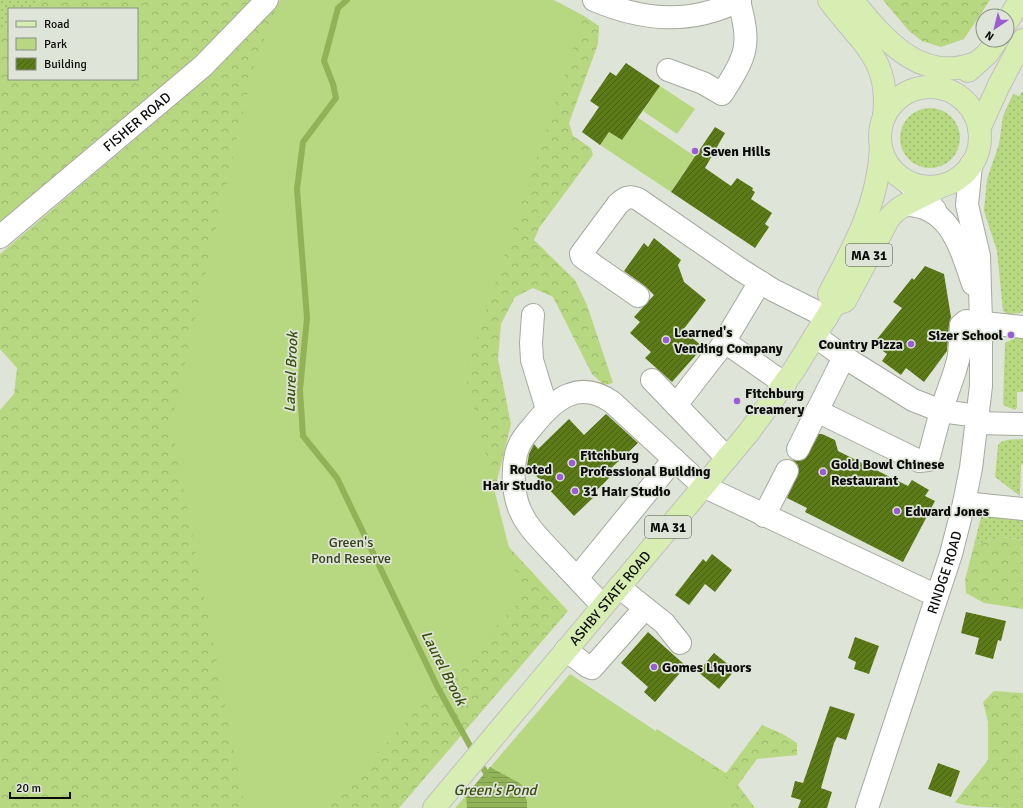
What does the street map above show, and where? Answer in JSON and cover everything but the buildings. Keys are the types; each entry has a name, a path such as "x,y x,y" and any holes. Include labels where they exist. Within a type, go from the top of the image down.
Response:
{"main road":[{"path":"829,0 871,51 877,63 885,87 886,101 882,127 879,176 871,207 862,230 830,294 830,311"},
{"path":"852,0 931,86 959,97 972,111 979,129"},
{"name":"MA 31","path":"924,199 958,178 972,165 979,148 979,129 999,85 1023,40"},
{"path":"884,117 896,101 912,91 960,76 978,62 990,48"},
{"path":"897,49 914,60 936,68 957,69 978,62"},
{"path":"881,146 889,165 903,179"},
{"name":"ASHBY STATE ROAD","path":"434,808 727,458 784,384 830,311 846,301 889,218 899,208 924,199"}],"street":[{"name":"FISHER ROAD","path":"0,236 203,66 267,0"},
{"path":"594,0 628,12 672,18 693,8 715,11 740,0 746,31 746,50 739,67 722,94 703,83 668,70"},
{"name":"RINDGE ROAD","path":"867,808 951,554 964,503 978,419 981,386 981,270 980,256 967,206 972,165"},
{"name":"RINDGE ROAD","path":"903,179 924,199 944,222 961,250 980,313"},
{"path":"638,296 582,257 581,254 618,204 625,198 631,196 638,199 695,240 760,282 830,311"},
{"path":"676,405 725,342 760,282"},
{"path":"817,411 924,462 930,457 941,411 955,371 961,325 980,313 1023,327"},
{"path":"533,315 531,343 532,360 547,409"},
{"path":"815,336 844,357 913,400 941,411 978,419 1023,424"},
{"path":"725,342 784,384"},
{"path":"798,449 844,357"},
{"path":"652,380 727,458"},
{"path":"603,606 526,522 515,497 514,466 516,453 521,441 547,409 556,401 567,395 586,391 604,396 703,486 937,596"},
{"path":"577,578 674,459"},
{"path":"764,516 787,471"},
{"path":"964,503 1023,509"},
{"path":"619,587 670,629 680,643"},
{"path":"566,650 587,666 592,668 645,608"}],"green space":[{"path":"0,0 40,0 30,8 8,8 8,26 0,33"},
{"path":"40,0 254,0 231,26 178,74 0,226 0,33 8,26 8,80 138,80 138,8 30,8"},
{"name":"Green's Pond Reserve","path":"280,0 554,0 584,16 465,374 522,599 325,808 245,808 171,424 254,65"},
{"path":"283,0 550,0 584,16 599,26 598,44 569,123 573,136 591,148 593,155 539,228 534,240 575,280 587,305 613,383 604,385 592,374 553,297 533,288 515,297 501,324 498,359 511,424 489,514 497,534 568,611 399,808 0,808 0,410 14,394 17,368 0,349 0,254 209,76"},
{"path":"883,0 990,0 985,8 975,8 975,22 964,39 941,47 922,41 909,31"},
{"path":"660,86 695,109 677,134 643,111"},
{"path":"1023,91 1023,311 1021,313 1007,314 1003,311 997,251 984,211 987,179 999,144 1003,116 1013,94 1019,96"},
{"path":"924,108 936,108 952,116 958,126 960,138 958,150 952,160 936,168 924,168 908,160 900,144 900,132 908,116"},
{"path":"637,117 699,159 685,170 671,192 600,145 609,132 622,140"},
{"path":"1023,337 1023,392 1017,392 1017,408 1015,410 1003,405 1005,343 1015,338"},
{"path":"1023,439 1023,464 1021,465 1020,496 995,477 998,445 1006,440"},
{"path":"995,515 1023,518 1023,540 1003,537 974,545 981,517"},
{"path":"1003,537 1023,540 1023,609 984,603 966,593 965,580 974,545"},
{"path":"570,674 737,785 728,808 455,808"},
{"path":"994,691 1023,693 1023,808 977,807 955,802 988,760 988,722 983,702"},
{"path":"762,725 783,734 797,743 797,755 757,759 738,785 755,808 529,808 650,738 657,729 726,773"}],"water":[{"name":"Green's Pond","path":"490,767 521,784 527,801 527,808 467,808 466,795"}],"waterway":[{"name":"Laurel Brook","path":"347,0 338,8 324,61 333,84 336,98 303,142 297,189 307,318 300,390 303,436 337,478 438,688 474,753"},
{"name":"Laurel Brook","path":"479,761 489,778"}],"place":[{"name":"Seven Hills","path":"695,151"},
{"name":"Sizer School","path":"1011,335"},
{"name":"Learned's Vending Company","path":"666,340"},
{"name":"Country Pizza","path":"911,344"},
{"name":"Fitchburg Creamery","path":"737,401"},
{"name":"Fitchburg Professional Building","path":"572,463"},
{"name":"Gold Bowl Chinese Restaurant","path":"823,472"},
{"name":"Rooted Hair Studio","path":"560,477"},
{"name":"31 Hair Studio","path":"575,491"},
{"name":"Edward Jones","path":"897,511"},
{"name":"Gomes Liquors","path":"654,667"}]}
